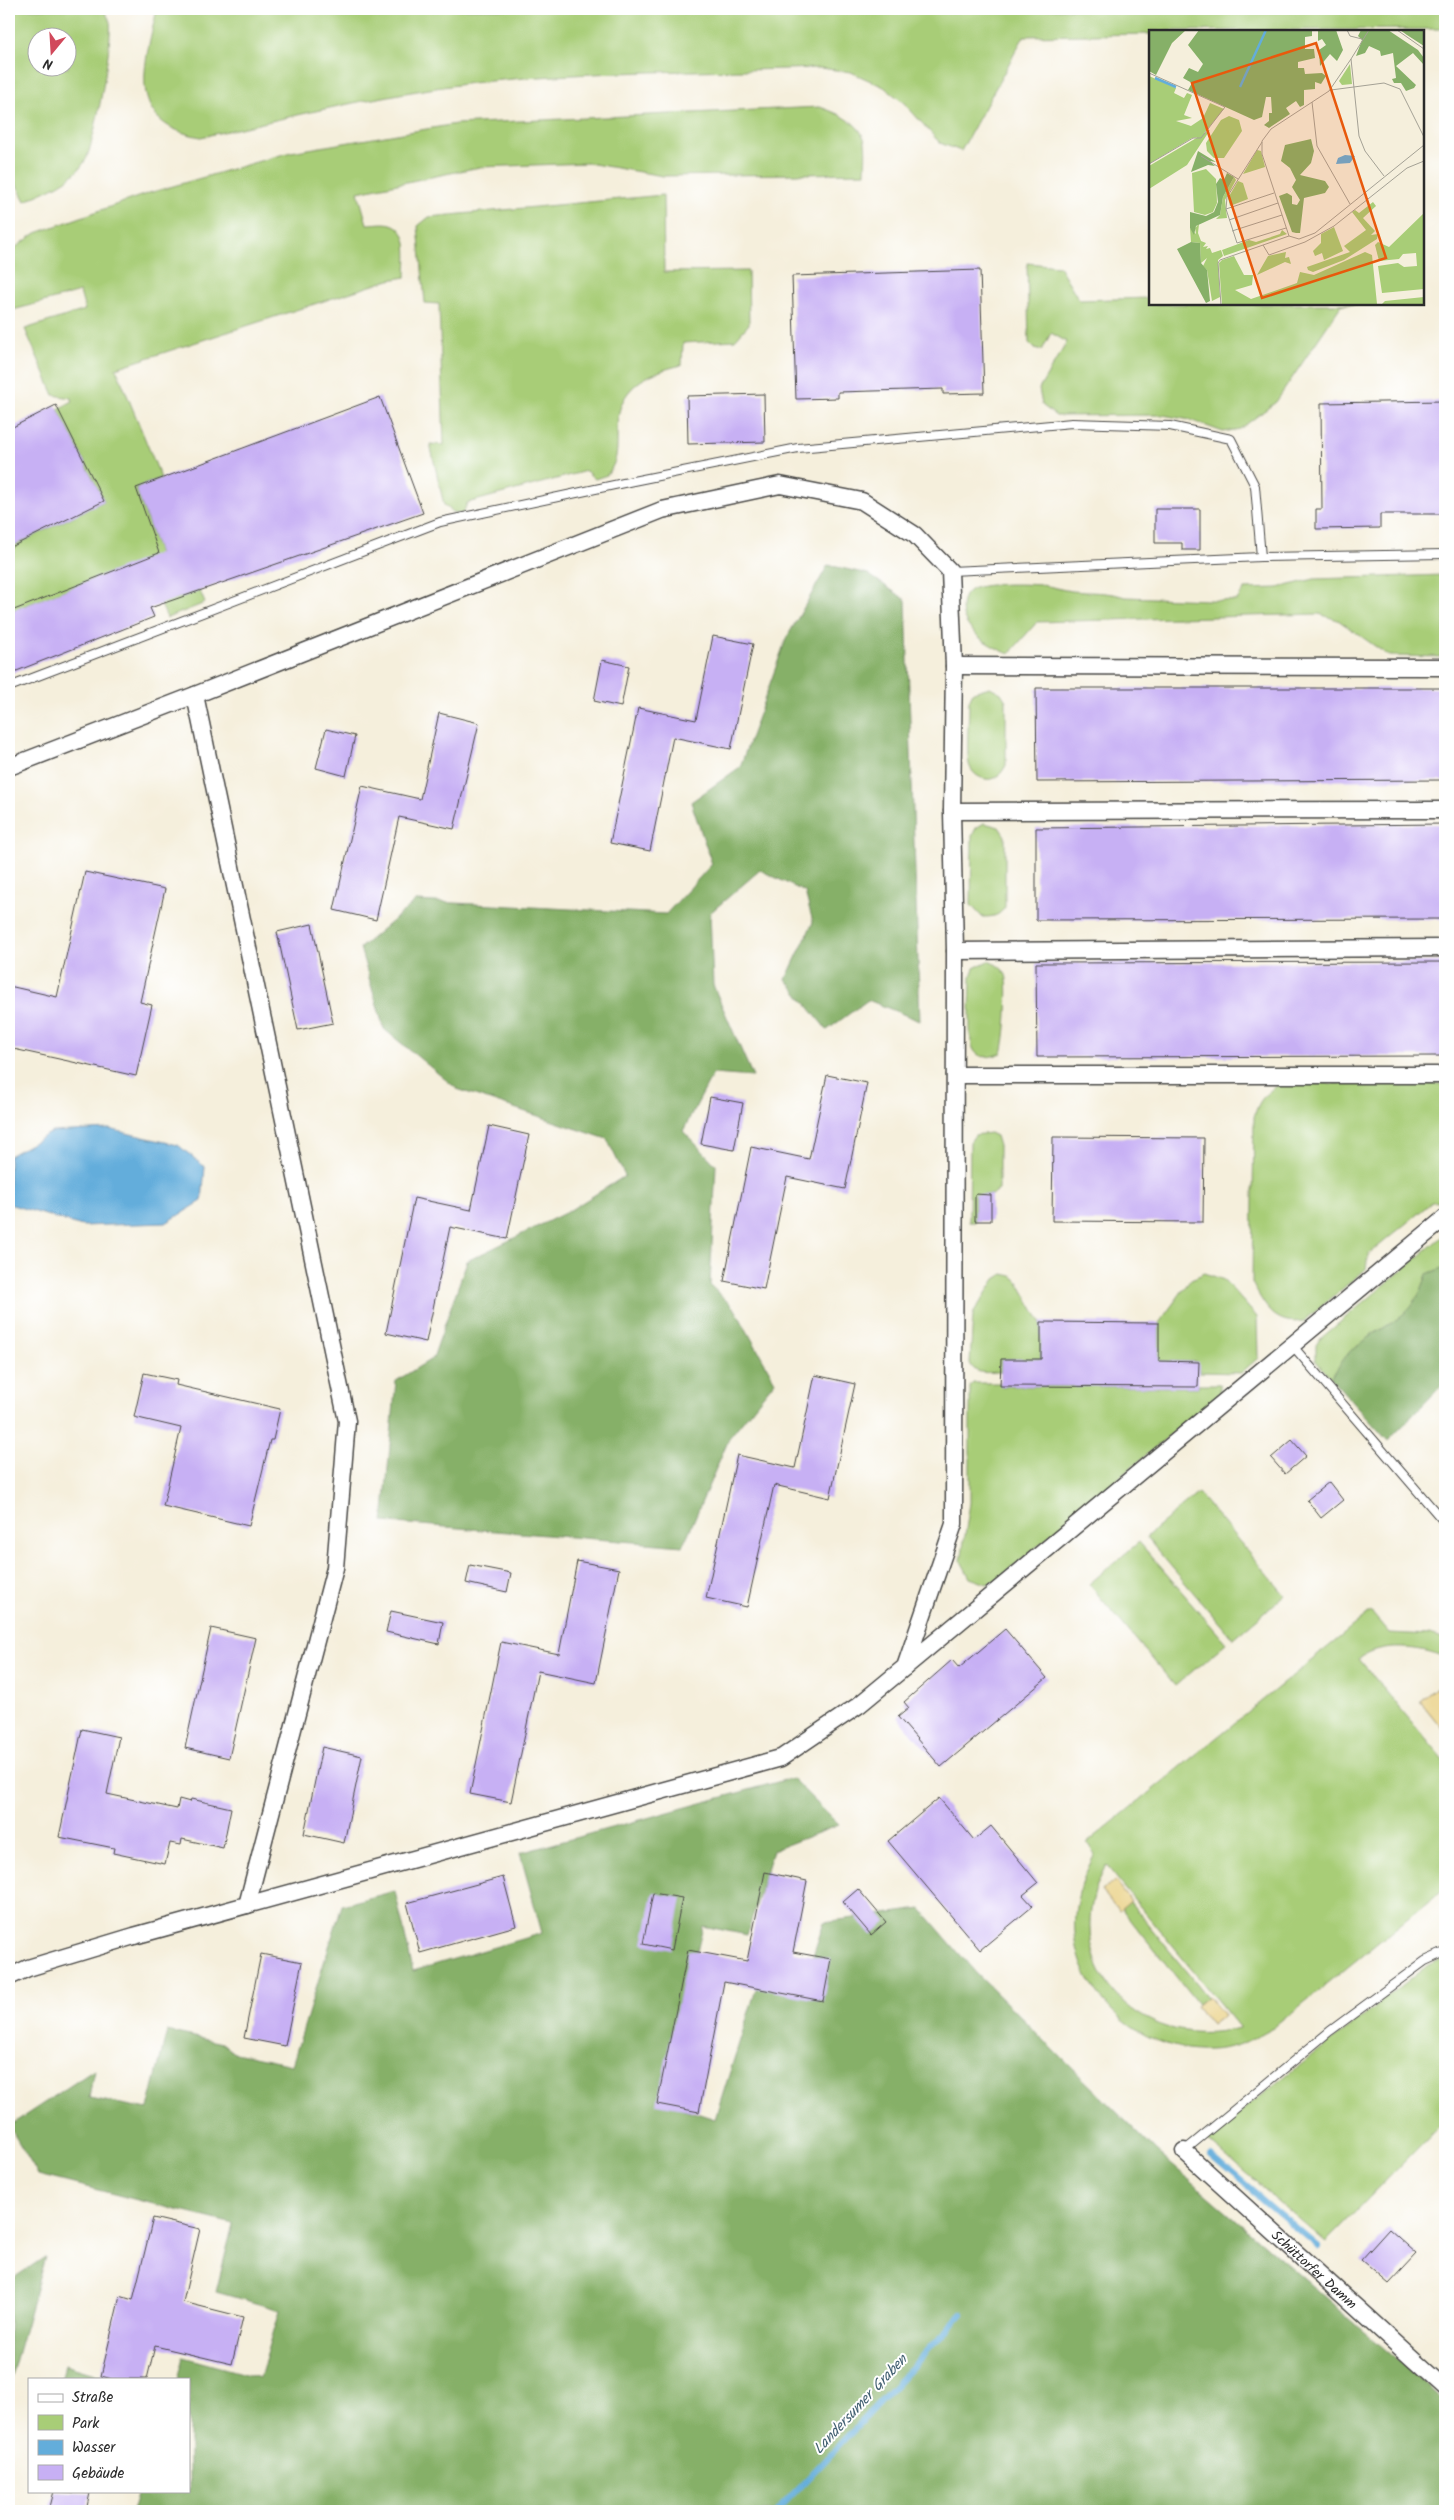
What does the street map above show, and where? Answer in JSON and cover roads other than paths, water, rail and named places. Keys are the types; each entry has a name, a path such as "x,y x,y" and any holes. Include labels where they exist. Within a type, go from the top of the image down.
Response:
{"street":[{"path":"9,767 195,696 662,510 780,485 862,501 915,535 950,571 954,666 952,811 955,951 954,1524 905,1667"},
{"path":"954,666 1445,667"},
{"path":"195,696 347,1421 335,1568 247,1904"},
{"path":"952,811 1445,810"},
{"path":"955,951 1445,948"},
{"path":"955,1075 1445,1075"},
{"path":"9,1977 28,1968 247,1904 781,1758 859,1706 1445,1218"},
{"path":"9,1966 28,1968"},
{"name":"Schüttorfer Damm","path":"1184,2151 1445,2388"}],"lane":[{"path":"9,687 440,522 798,448 1072,423 1170,426 1231,439 1255,486 1261,557"},
{"path":"950,571 1261,557 1445,554"},
{"path":"1292,1345 1445,1523"},
{"path":"1184,2151 1330,2031 1425,1961 1445,1952"}],"water":[{"path":"109,1129 178,1145 205,1167 202,1201 166,1223 82,1226 9,1204 9,1156 52,1132"}],"waterway":[{"path":"1211,2155 1318,2246"},
{"name":"Landersumer Graben","path":"777,2511 962,2314"}]}
